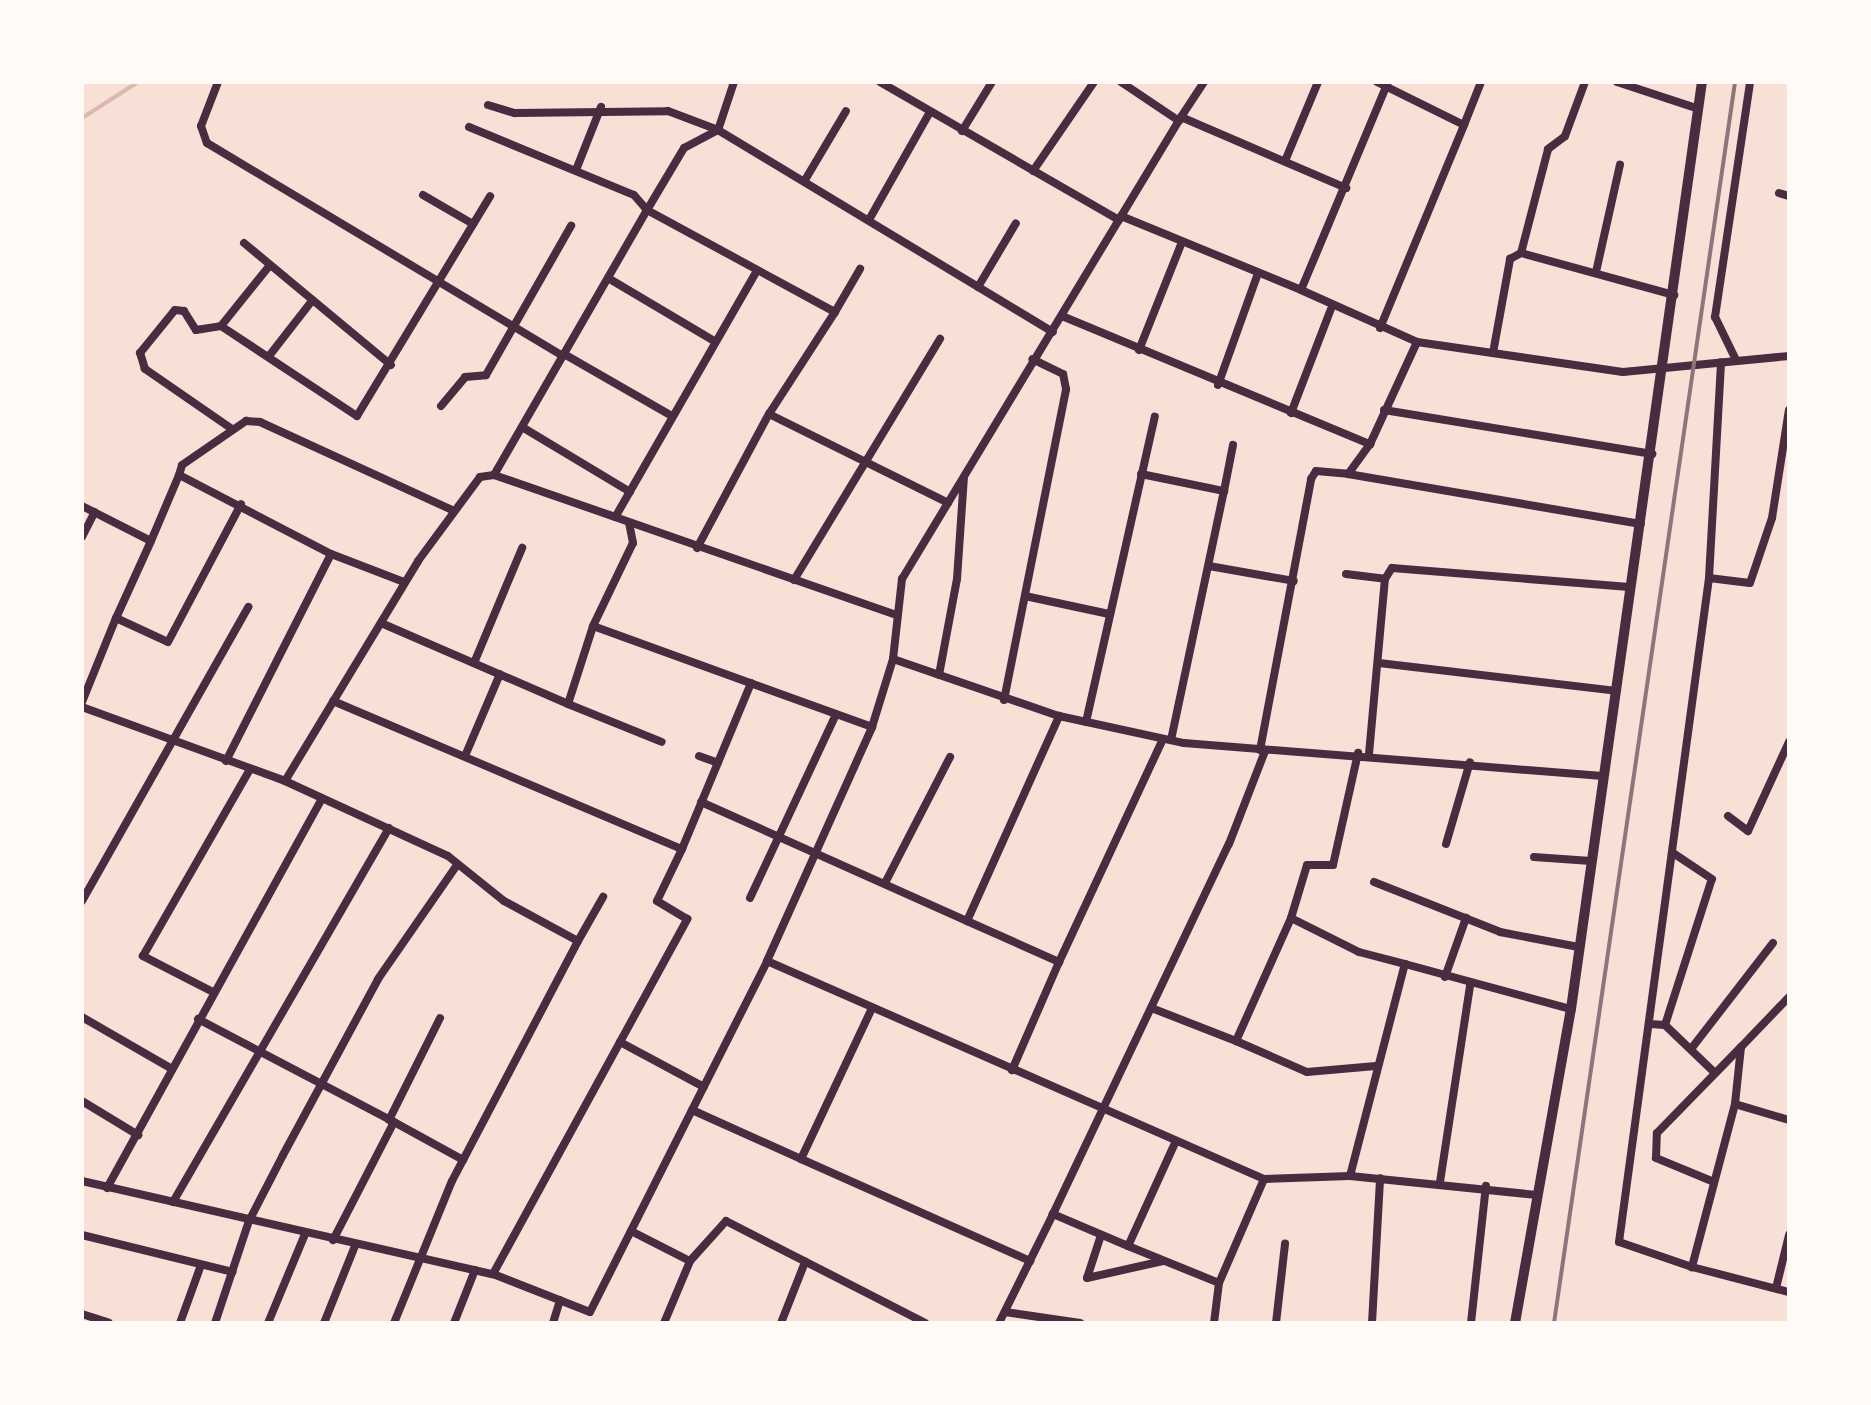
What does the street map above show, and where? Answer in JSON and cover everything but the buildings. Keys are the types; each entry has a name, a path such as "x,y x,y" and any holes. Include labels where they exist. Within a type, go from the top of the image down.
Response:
{"street":[{"path":"218,82 201,126 207,143 436,284 670,415"},
{"path":"494,475 684,148 718,130 734,82"},
{"path":"880,82 1120,218 1301,290 1331,309 1417,342 1664,373 1721,362 1789,356"},
{"path":"962,131 992,82"},
{"path":"1033,171 1094,82"},
{"path":"1121,82 1180,119 1346,188"},
{"path":"82,1181 355,1246 493,1274 590,1312 767,961 872,727 893,659 894,614 902,579 1032,359 1053,332 1204,82"},
{"path":"1285,161 1318,82"},
{"path":"1380,328 1481,82"},
{"path":"1521,253 1548,149 1565,136 1585,82"},
{"path":"1617,82 1699,109"},
{"path":"1515,1323 1571,1009 1629,587 1653,454 1702,82"},
{"path":"1736,360 1715,317 1750,82"},
{"path":"1301,290 1346,188 1384,83 1464,125"},
{"path":"488,105 515,113 601,107 668,111 718,130 870,218 1053,332"},
{"path":"576,170 601,107"},
{"path":"805,180 846,111"},
{"path":"870,218 930,112"},
{"path":"469,127 634,195 647,210 755,274 835,312"},
{"path":"1596,272 1620,165"},
{"path":"423,195 473,224"},
{"path":"232,429 145,369 140,353 175,310 196,330 221,326 357,416 391,365 490,196"},
{"path":"978,287 1016,223"},
{"path":"441,406 465,377 486,375 571,226"},
{"path":"1139,350 1182,242"},
{"path":"244,243 311,302 391,365"},
{"path":"1493,353 1510,259 1521,253 1674,295"},
{"path":"221,326 270,265"},
{"path":"697,548 769,414 860,269"},
{"path":"1218,385 1258,273"},
{"path":"615,517 670,415 755,274"},
{"path":"608,278 714,341"},
{"path":"269,356 311,302"},
{"path":"1291,413 1331,309"},
{"path":"1062,316 1218,385 1370,444"},
{"path":"794,580 861,464 940,339"},
{"path":"1348,474 1370,444 1417,342"},
{"path":"1004,700 1066,389 1063,374 1032,359"},
{"path":"1721,362 1709,578 1619,1242 1692,1267 1789,1292"},
{"path":"1384,410 1653,454"},
{"path":"1709,578 1750,583 1772,518 1789,410"},
{"path":"769,414 861,464 948,503"},
{"path":"1086,722 1155,417"},
{"path":"452,510 260,422 232,429 182,465 82,704 285,781 389,828 457,865 578,941"},
{"path":"522,427 630,492"},
{"path":"1012,1070 1059,962 1167,740 1209,566 1233,445"},
{"path":"999,1323 1106,1112 1154,1009 1262,750 1311,479 1316,471 1641,524"},
{"path":"939,675 957,579 964,473"},
{"path":"1141,474 1224,491"},
{"path":"179,475 241,504 331,554 404,582"},
{"path":"285,781 404,582 452,510 480,477 494,475 894,614"},
{"path":"116,618 168,642 241,504"},
{"path":"82,506 151,541"},
{"path":"82,537 95,512"},
{"path":"568,704 593,626 633,543 629,523"},
{"path":"474,663 522,548"},
{"path":"226,761 331,554"},
{"path":"1369,754 1385,579 1402,565 1629,587"},
{"path":"1209,566 1294,581"},
{"path":"1346,574 1385,579"},
{"path":"1025,596 1109,614"},
{"path":"82,901 248,607"},
{"path":"381,623 662,742"},
{"path":"593,626 872,727"},
{"path":"893,659 1004,700 1059,716 1167,740 1262,750 1358,753 1470,762 1603,776"},
{"path":"1379,663 1616,691"},
{"path":"465,756 500,674"},
{"path":"493,1274 687,919 657,901 751,683"},
{"path":"333,701 682,849"},
{"path":"750,898 836,714"},
{"path":"967,921 1059,716"},
{"path":"1728,816 1748,831 1789,742"},
{"path":"1236,1041 1291,918 1307,865 1333,865 1358,753"},
{"path":"699,756 718,763"},
{"path":"885,883 950,757"},
{"path":"1446,844 1470,762"},
{"path":"1779,766 1789,772"},
{"path":"213,992 143,956 250,769"},
{"path":"107,1188 322,798"},
{"path":"701,802 1059,962"},
{"path":"173,1202 389,828"},
{"path":"1665,1025 1712,879 1673,853"},
{"path":"1534,857 1591,861"},
{"path":"215,1323 249,1221 378,979 457,865"},
{"path":"1374,882 1466,918 1579,947"},
{"path":"394,1323 418,1259 463,1160 603,897"},
{"path":"1291,918 1359,952 1470,985 1571,1009"},
{"path":"1445,977 1466,918"},
{"path":"1691,1049 1773,943"},
{"path":"767,961 1175,1143 1264,1179 1350,1176 1486,1186 1537,1195"},
{"path":"1350,1176 1376,1066 1405,964"},
{"path":"1440,1182 1470,985"},
{"path":"1714,1182 1656,1158 1663,1122 1789,997"},
{"path":"801,1159 872,1008"},
{"path":"1154,1009 1307,1072 1376,1066"},
{"path":"82,1017 172,1069"},
{"path":"333,1240 440,1018"},
{"path":"198,1019 320,1087 392,1121 463,1160"},
{"path":"1650,1024 1665,1025 1714,1072"},
{"path":"620,1042 704,1087"},
{"path":"1692,1267 1735,1104 1741,1047"},
{"path":"82,1101 138,1135"},
{"path":"1735,1104 1789,1120"},
{"path":"692,1110 1030,1261"},
{"path":"1128,1246 1175,1143"},
{"path":"1372,1323 1380,1178"},
{"path":"1214,1323 1219,1283 1264,1179"},
{"path":"1471,1323 1486,1186"},
{"path":"1053,1214 1219,1283"},
{"path":"664,1323 690,1261 726,1221 925,1323"},
{"path":"631,1231 690,1261"},
{"path":"268,1323 305,1234"},
{"path":"82,1235 233,1272"},
{"path":"1101,1235 1087,1278 1163,1260"},
{"path":"1776,1288 1789,1235"},
{"path":"1276,1323 1285,1244"},
{"path":"324,1323 355,1246"},
{"path":"781,1323 805,1262"},
{"path":"180,1323 201,1265"},
{"path":"454,1323 475,1270"},
{"path":"553,1323 560,1300"},
{"path":"1005,1312 1080,1323"},
{"path":"82,1314 109,1323"}],"waterway":[{"path":"82,118 138,82"}],"railway":[{"path":"1554,1323 1735,82"}]}
